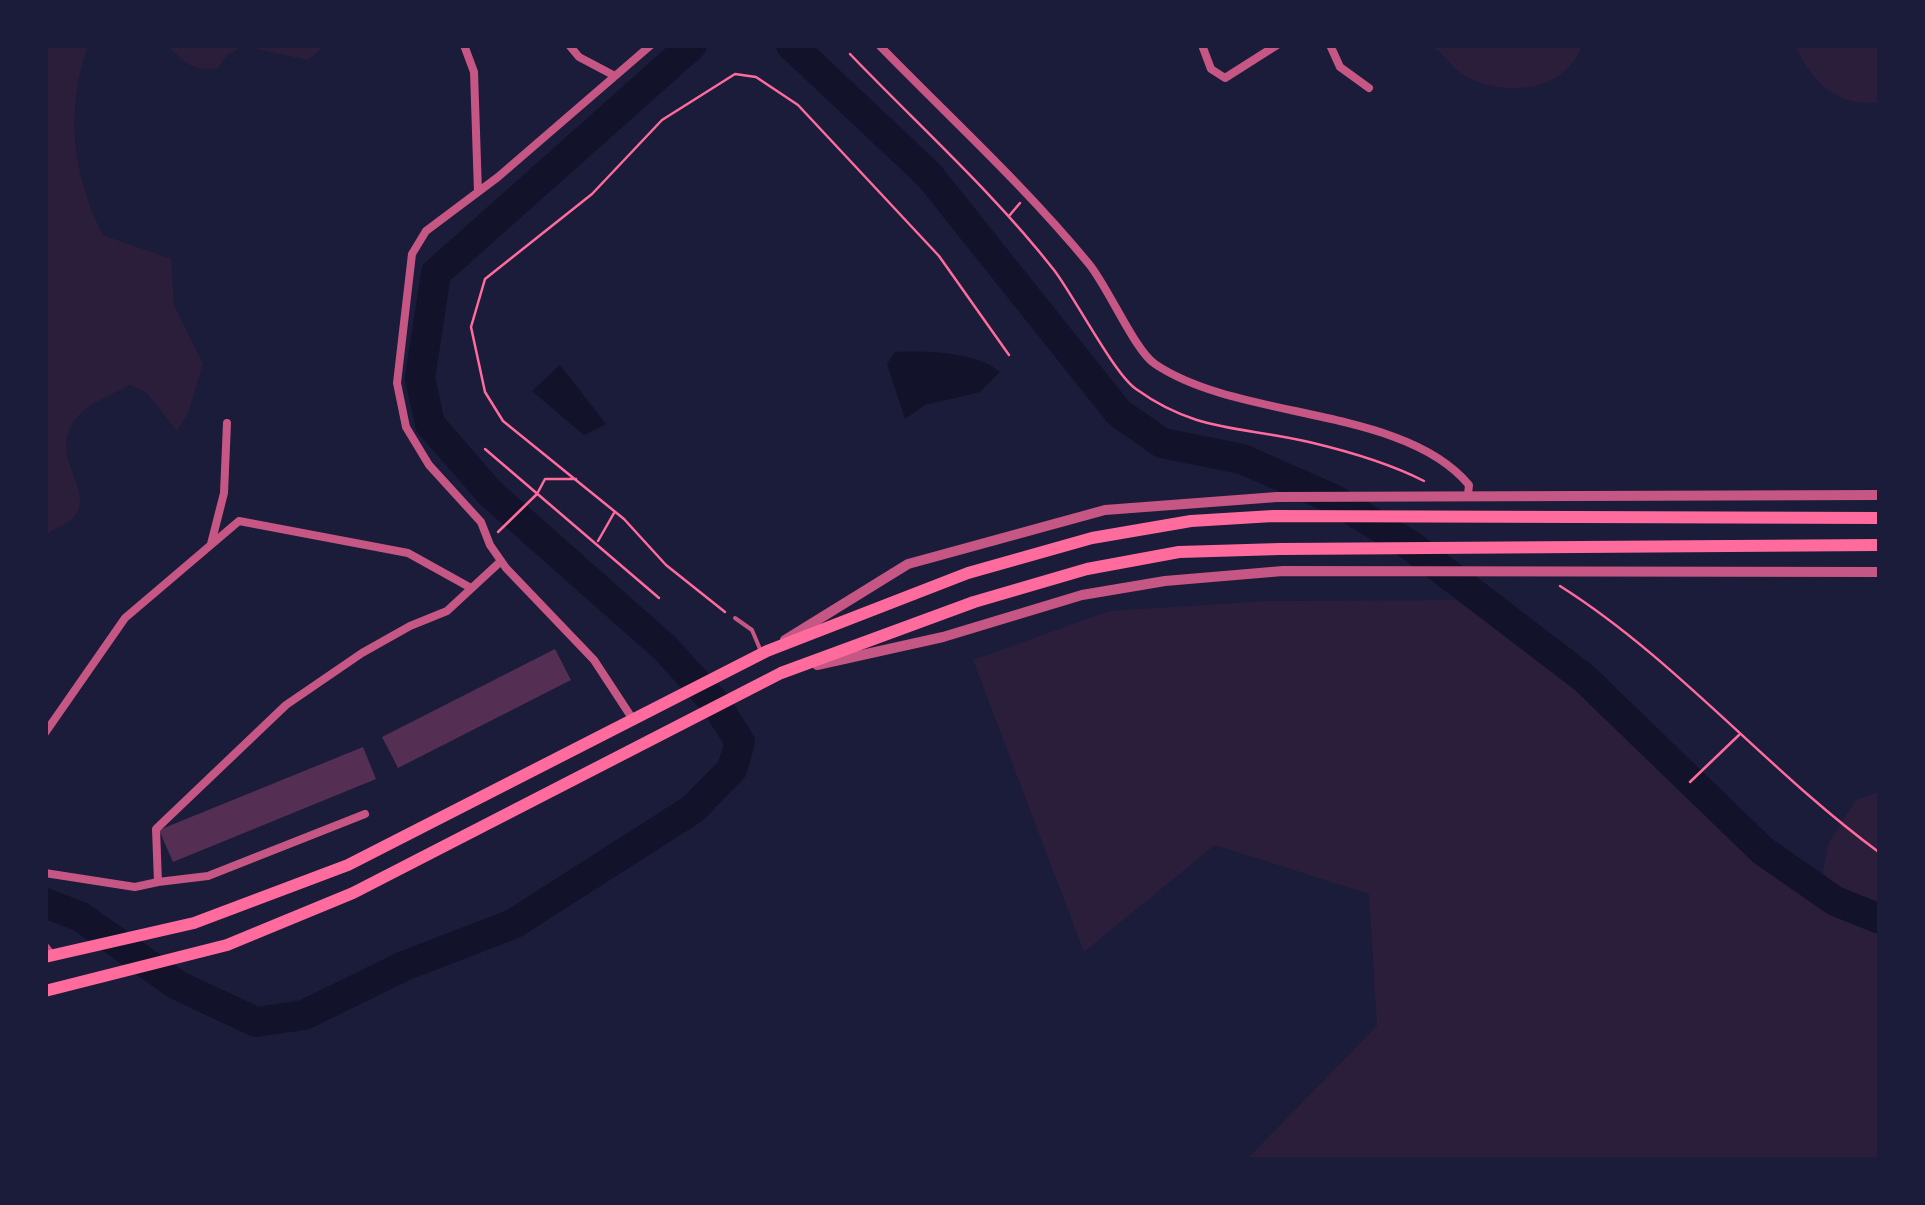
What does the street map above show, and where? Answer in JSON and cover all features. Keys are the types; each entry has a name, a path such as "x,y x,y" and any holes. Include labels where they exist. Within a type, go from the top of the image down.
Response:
{"highway":[{"path":"48,953 194,923 348,865 764,652 968,573 1092,538 1190,522 1272,516 1526,520 1880,518"},
{"path":"46,990 227,944 354,894 781,673 974,602 1086,569 1179,552 1280,549 1880,546"}],"street":[{"path":"464,45 474,72 478,192"},
{"path":"568,45 578,57 615,76"},
{"path":"632,718 594,660 501,561 482,522 429,465 406,427 397,382 412,254 426,230 478,192 651,45"},
{"path":"879,45 1029,194 1100,278 1152,362 1206,391 1283,406 1392,439 1452,464 1469,485 1468,494"},
{"path":"1202,45 1211,69 1226,78 1276,45"},
{"path":"1330,45 1340,67 1369,88"},
{"path":"212,544 224,492 227,423"},
{"path":"764,652 908,564 1104,510 1277,497 1880,495"},
{"path":"45,733 125,618 239,521 408,554 470,588"},
{"path":"158,882 156,829 286,705 378,644 447,611 501,561"},
{"path":"781,673 943,637 1082,595 1165,582 1283,572 1880,572"},
{"path":"45,874 135,888 208,876 364,814"}],"lane":[{"path":"735,618 752,630 764,652"}],"path":[{"path":"735,618 666,565 615,511 503,421 484,392 471,327 485,279 592,194 662,120 735,74 756,77 798,104 929,244 1009,355"},
{"path":"1008,217 1029,194"},
{"path":"486,448 660,598"},
{"path":"506,525 537,494 545,479 577,479"},
{"path":"598,543 615,511"},
{"path":"1542,574 1605,614 1738,736 1880,853"},
{"path":"1690,782 1738,736"}],"shaded area":[{"path":"45,45 88,45 74,118 84,189 103,235 171,259 174,305 203,364 188,413 177,431 146,392 130,385 82,412 66,442 80,503 73,518 45,537"},
{"path":"167,45 325,45 308,60 243,46 227,55 218,68 209,69 190,64"},
{"path":"1431,45 1582,45 1563,72 1549,81 1517,88 1483,84 1467,77"},
{"path":"1795,45 1880,45 1880,102 1851,101 1827,89 1809,70"},
{"path":"895,352 965,356 1000,372 980,392 925,405 905,419 887,364"},
{"path":"560,365 606,424 584,435 532,391"},
{"path":"1458,600 1573,669 1760,844 1837,898 1880,919 1880,1160 1246,1160 1377,1026 1369,894 1215,845 1084,952 973,660 1109,611 1268,601"},
{"path":"1880,791 1880,913 1834,894 1823,871 1829,842 1856,800"}],"building":[{"path":"555,649 571,680 398,768 382,737"},
{"path":"363,747 376,779 173,862 159,830"}],"waterway":[{"path":"45,903 81,917 177,985 256,1022 304,1015 404,966 513,924 693,809 732,769 740,742 716,704 665,648 490,493 430,424 420,378 436,273 692,45"},
{"path":"791,45 929,175 1119,413 1162,443 1242,459 1333,499 1410,545 1584,678 1763,851 1835,901 1880,919"}]}
